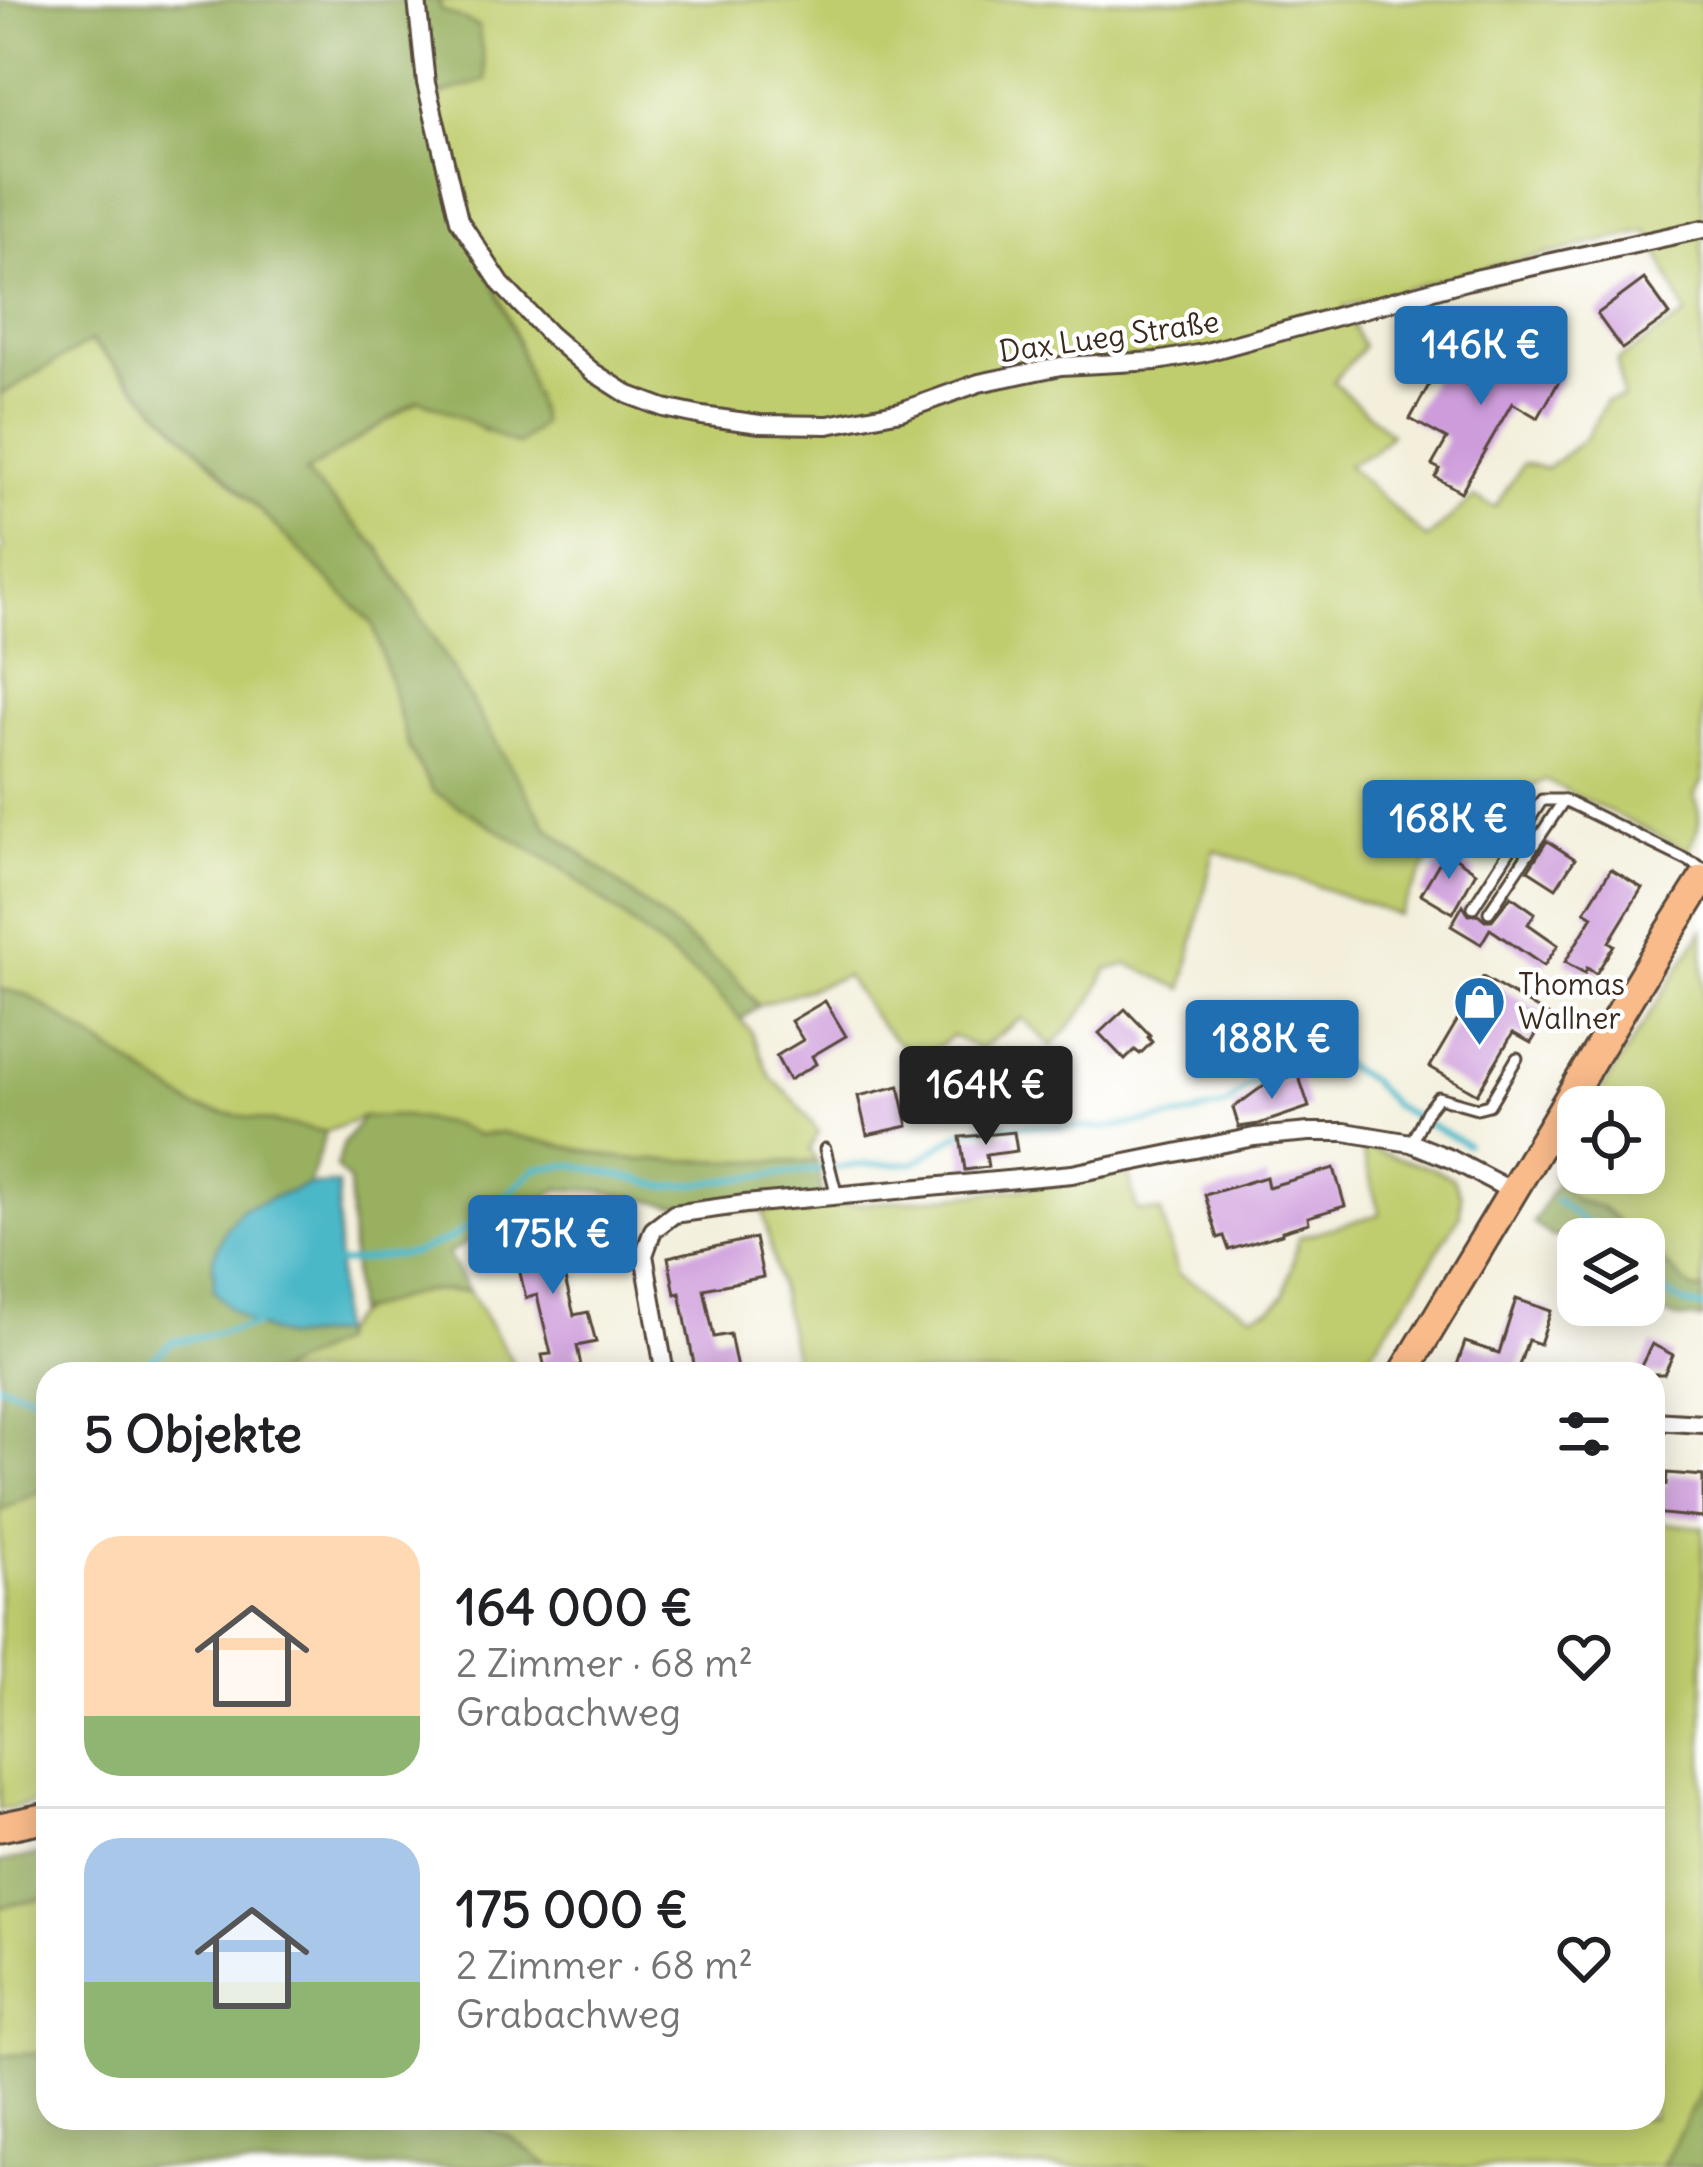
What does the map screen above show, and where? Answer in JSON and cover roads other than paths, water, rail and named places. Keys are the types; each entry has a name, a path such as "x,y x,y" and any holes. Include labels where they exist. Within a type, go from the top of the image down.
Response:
{"main road":[{"path":"1410,1362 1703,879"},
{"path":"0,1827 36,1820"}],"street":[{"name":"Dax Lueg Straße","path":"417,0 426,82 458,220 501,284 549,334 629,395 703,416 760,424 829,424 902,411 980,383 1061,366 1156,361 1203,353 1466,281 1703,229"},
{"path":"662,1362 644,1255 652,1230 674,1214 836,1188 1072,1174 1294,1133 1413,1137 1514,1192"},
{"path":"1665,1422 1703,1424"}],"lane":[{"path":"1473,907 1542,800 1564,800 1703,868"},
{"path":"1489,912 1564,800"},
{"path":"1413,1137 1438,1097 1477,1108 1489,1106 1517,1058"},
{"path":"827,1155 836,1188"}],"water":[{"path":"338,1184 338,1333 286,1338 251,1324 229,1308 214,1291 213,1258 225,1230 242,1209 309,1185"}],"waterway":[{"path":"332,1264 414,1253 450,1239 537,1168 575,1165 668,1187 915,1163 963,1131 1001,1125 1105,1128 1227,1105 1277,1058 1308,1053 1336,1060 1370,1080 1393,1105 1466,1144"},
{"path":"1556,1200 1579,1218"},
{"path":"1665,1292 1703,1307"},
{"path":"150,1362 172,1342 256,1325"},
{"path":"0,1385 36,1396"}],"place":[{"name":"Thomas Wallner","path":"1479,1047"}]}
